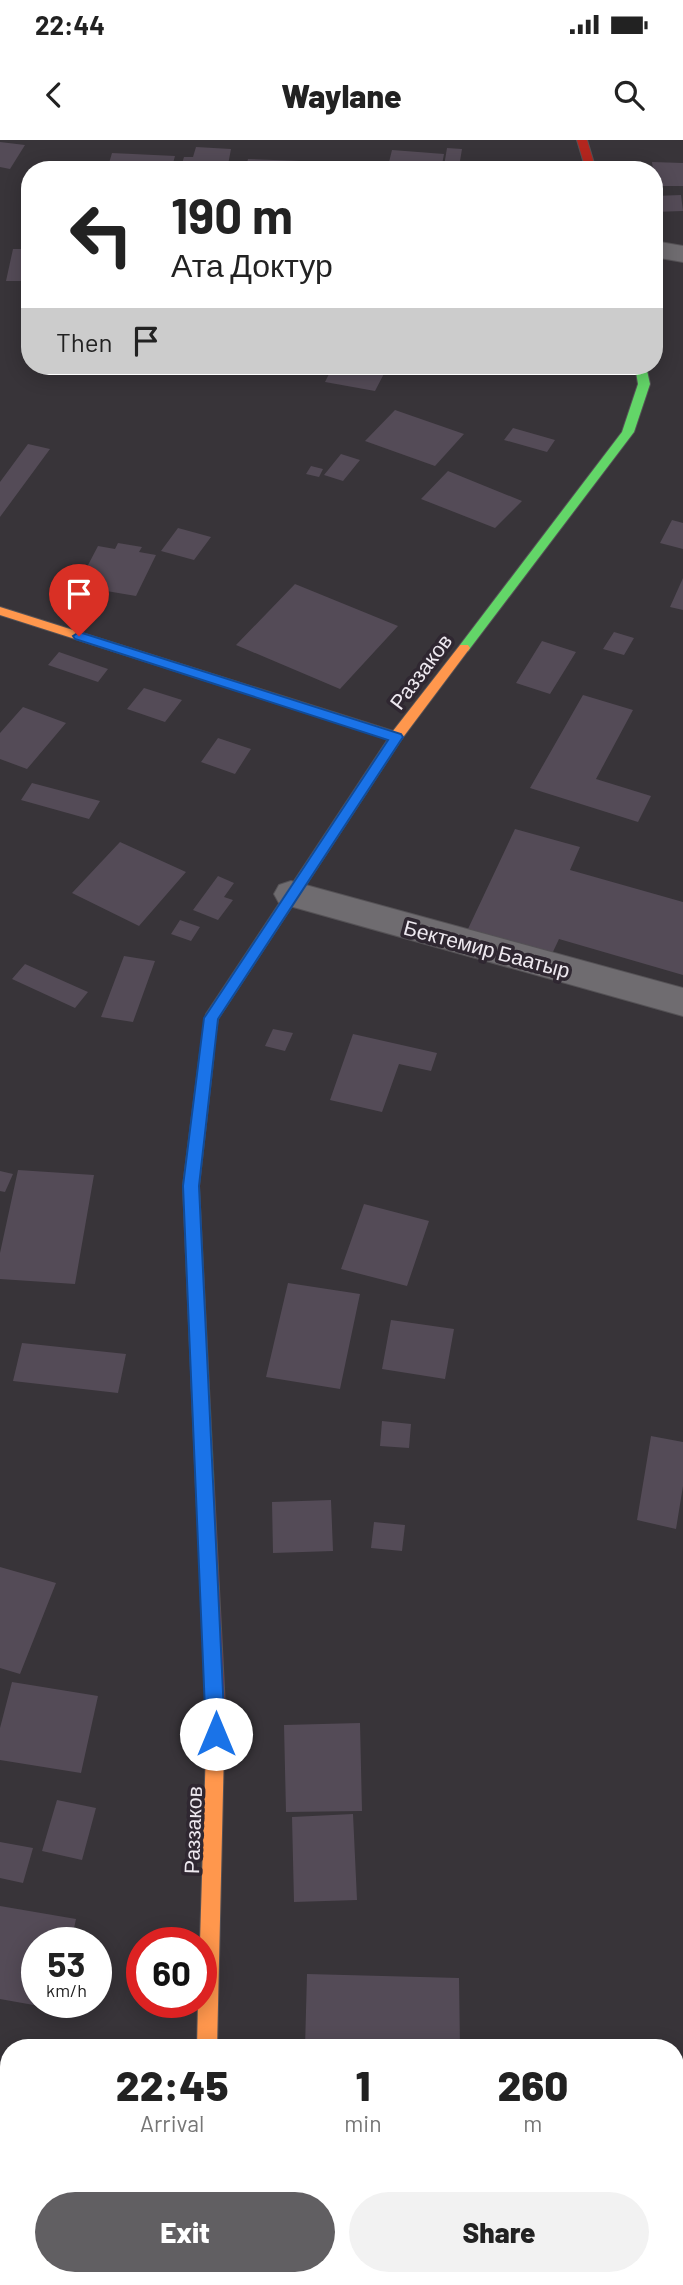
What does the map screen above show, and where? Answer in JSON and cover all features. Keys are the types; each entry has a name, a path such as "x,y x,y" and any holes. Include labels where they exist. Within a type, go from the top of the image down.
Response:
{"main road":[{"path":"582,140 588,161"},
{"name":"Раззаков","path":"207,2039 216,1708 191,1186 211,1018 396,737 628,432 643,384 642,375"},
{"path":"0,611 396,737"}],"street":[{"path":"663,251 683,254"},
{"name":"Бектемир Баатыр","path":"291,894 683,1002"}],"building":[{"path":"0,142 25,145 10,169 0,167"},
{"path":"196,147 231,149 229,161 183,161 184,157 193,157"},
{"path":"447,148 462,149 460,161 445,161"},
{"path":"392,150 444,154 443,161 389,161"},
{"path":"112,153 175,156 174,161 110,161"},
{"path":"248,159 300,161 247,161"},
{"path":"663,162 683,163 683,186 663,186"},
{"path":"681,195 683,211 663,212 663,196"},
{"path":"13,249 21,249 21,281 6,281"},
{"path":"328,375 383,375 375,391 325,382"},
{"path":"395,410 464,434 435,466 365,441"},
{"path":"513,428 555,440 547,452 504,440"},
{"path":"28,444 50,449 0,517 0,482"},
{"path":"341,454 360,460 343,481 324,475"},
{"path":"311,466 323,469 319,477 306,474"},
{"path":"448,471 522,501 495,528 421,499"},
{"path":"672,520 683,523 683,549 660,543"},
{"path":"178,528 211,537 194,560 161,551"},
{"path":"118,543 142,547 139,552 156,555 136,596 77,586 98,546 115,549"},
{"path":"683,578 683,610 670,607"},
{"path":"295,584 398,626 340,689 236,645"},
{"path":"614,632 634,638 624,655 603,649"},
{"path":"542,641 576,652 550,694 516,683"},
{"path":"59,652 108,669 98,682 48,665"},
{"path":"144,688 182,700 165,722 127,709"},
{"path":"583,695 633,710 596,779 651,796 638,822 530,788"},
{"path":"23,707 66,723 27,769 0,759 0,733"},
{"path":"218,738 251,749 235,774 201,762"},
{"path":"32,783 100,801 89,819 21,800"},
{"path":"515,829 580,847 570,870 683,902 683,975 559,939 551,956 467,931"},
{"path":"120,842 186,872 139,926 72,893"},
{"path":"218,876 234,883 224,897 233,900 218,920 193,910"},
{"path":"180,920 200,927 191,941 171,934"},
{"path":"124,956 155,961 133,1022 101,1017"},
{"path":"25,964 88,992 75,1008 12,979"},
{"path":"273,1029 293,1033 285,1051 265,1046"},
{"path":"353,1034 437,1053 431,1071 399,1064 382,1112 330,1100"},
{"path":"18,1170 94,1175 75,1284 0,1279 0,1253"},
{"path":"0,1171 13,1174 5,1192 0,1191"},
{"path":"364,1204 429,1221 407,1286 341,1269"},
{"path":"288,1283 360,1294 340,1389 266,1377"},
{"path":"391,1320 454,1329 445,1379 382,1369"},
{"path":"22,1343 126,1354 118,1393 13,1381"},
{"path":"382,1421 411,1424 409,1448 380,1446"},
{"path":"651,1436 683,1442 683,1486 676,1529 637,1520"},
{"path":"331,1500 333,1551 273,1553 272,1502"},
{"path":"374,1522 405,1525 402,1551 371,1548"},
{"path":"0,1567 56,1583 20,1674 0,1668"},
{"path":"12,1682 98,1696 81,1773 0,1760 0,1728"},
{"path":"360,1723 362,1811 286,1812 284,1725"},
{"path":"57,1800 96,1808 82,1860 42,1851"},
{"path":"353,1814 357,1900 294,1902 292,1817"},
{"path":"0,1842 33,1848 23,1883 0,1878"},
{"path":"0,1906 76,1919 74,1927 21,1927 21,2003 0,1999"},
{"path":"307,1974 459,1978 460,2039 305,2039"}],"traffic: fast":[{"path":"464,648 628,432 644,384 642,375"},
{"path":"205,1489 191,1186 207,1053"}],"traffic: slow":[{"path":"0,611 396,737"},
{"path":"207,1053 211,1018 396,737 464,648"},
{"path":"207,2039 215,1748"}],"traffic: jam":[{"path":"582,140 588,161"},
{"path":"205,1489 216,1708 215,1748"}],"route":[{"path":"79,636 396,737 211,1018 191,1186 216,1734"}]}
